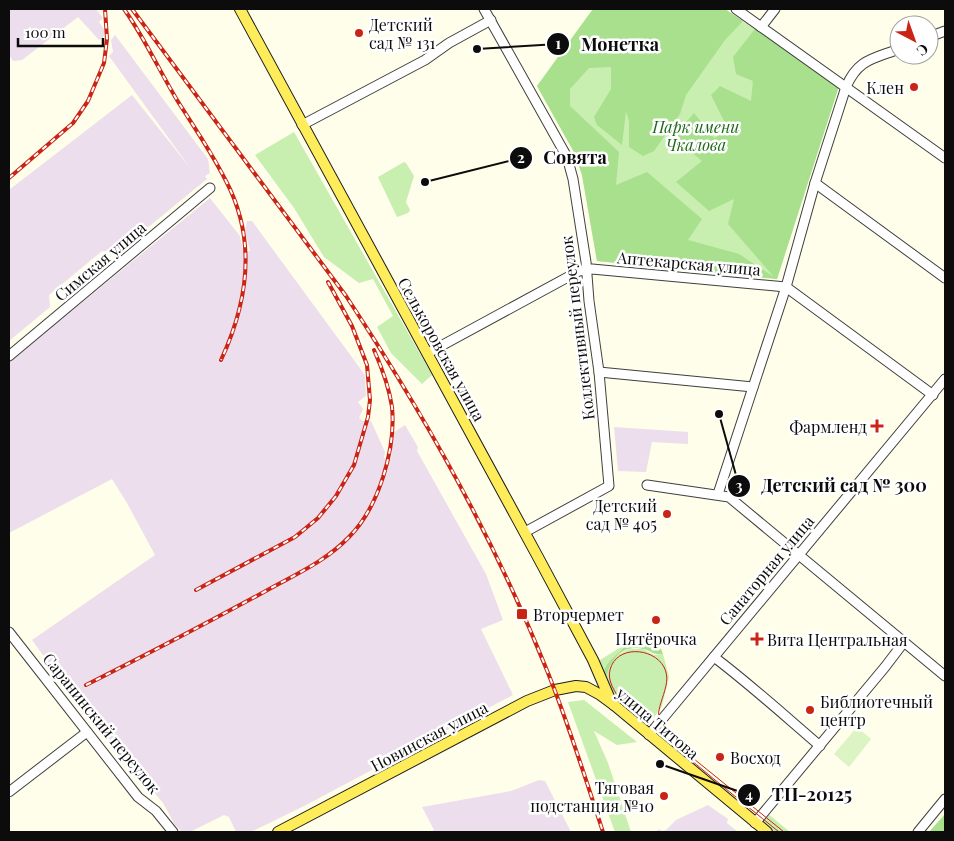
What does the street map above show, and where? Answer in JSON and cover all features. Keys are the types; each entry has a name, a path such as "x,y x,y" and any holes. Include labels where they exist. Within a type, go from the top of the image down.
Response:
{"main road":[{"name":"Селькоровская улица","path":"240,9 525,532 614,704"},
{"path":"576,686 589,679 595,665"},
{"name":"улица Титова","path":"576,686 586,687 614,704 767,832"},
{"name":"Новинская улица","path":"278,832 527,702 555,690 576,686"}],"street":[{"name":"Коллективный переулок","path":"484,9 568,157 573,179 600,372 609,486 525,532"},
{"path":"736,9 945,158"},
{"path":"762,27 775,9"},
{"path":"302,125 425,60 449,43 491,20"},
{"path":"718,494 786,287 815,183 846,87 852,74 864,62 889,53"},
{"path":"815,183 945,278"},
{"name":"Симская улица","path":"9,356 210,188"},
{"name":"Аптекарская улица","path":"428,353 579,271 586,270 786,287"},
{"path":"786,287 933,395"},
{"path":"600,372 753,387"},
{"name":"Санаторная улица","path":"649,735 945,379"},
{"path":"647,485 729,497 945,676"},
{"name":"Саранинский переулок","path":"9,632 138,797 156,811 173,832"},
{"path":"755,823 904,642"},
{"path":"714,657 740,676 820,746"},
{"path":"9,792 87,732"},
{"path":"918,832 945,800"}],"shaded area":[{"path":"9,9 96,9 103,18 99,22 105,31 103,38 99,40 78,17 22,60 13,61 9,55"},
{"path":"115,35 208,159 210,173 205,176 207,179 118,252 102,251 49,295 50,307 9,341 9,190 132,95 191,169 109,56 113,52 111,40"},
{"path":"210,198 240,236 243,251 250,251 245,231 247,221 252,221 365,375 366,396 358,402 363,409 359,418 363,421 371,421 385,452 384,458 391,459 393,433 405,425 418,447 417,451 486,574 503,620 481,629 513,695 306,805 251,832 236,832 229,817 224,815 190,832 182,832 175,825 163,803 69,691 32,640 155,555 112,479 9,533 9,362"},
{"path":"614,427 688,432 688,444 652,442 646,472 618,471"},
{"path":"539,780 545,781 571,832 430,832 434,830 422,807 511,791"},
{"path":"708,805 728,819 727,823 738,832 654,832 660,829 661,831 666,830 676,820"}],"green space":[{"name":"Парк имени Чкалова","path":"593,9 725,9 839,86 777,279 597,261 582,175 575,154 537,86"},
{"name":"Парк имени Чкалова","path":"593,9 725,9 743,21 725,40 686,95 680,114 654,151 643,156 629,147 629,121 626,111 622,145 597,125 594,117 611,89 611,67 589,68 570,89 570,106 619,152 616,185 647,172 702,219 688,240 739,254 774,277 728,224 734,199 709,211 676,182 702,161 684,146 674,153 667,144 694,113 714,138 729,131 711,95 720,86 751,101 753,81 736,74 733,57 755,29 839,86 777,279 597,261 582,175 575,154 537,86"},
{"path":"294,132 432,375 422,384 391,353 377,327 393,316 373,279 359,283 324,257 294,208 255,155"},
{"path":"404,162 414,176 406,202 410,210 408,213 397,217 378,177"},
{"path":"626,644 607,664 603,673 599,661"},
{"path":"626,644 646,644 661,649 663,654 656,654 636,648 623,651 614,660 606,678 603,673 605,668"},
{"path":"630,649 643,649 654,655 663,654 669,677 662,706 647,727 618,699 610,688 606,677 607,667 615,657"},
{"path":"584,700 637,742 617,745 594,731 608,763 631,832 615,832 568,702"},
{"path":"857,727 871,739 849,767 834,754"},
{"path":"767,813 790,832 772,832 762,820"},
{"path":"945,814 945,832 929,832"}],"tram line":[{"path":"779,832 621,700 612,686 609,674 619,656 635,652 644,653 659,660 667,675 665,691 658,715 662,733 784,832"}],"railway":[{"path":"9,178 73,123 88,101 104,63 107,39 105,9"},
{"path":"124,9 221,171 236,203 245,248 243,293 238,316 221,360"},
{"path":"132,9 346,296 430,431 480,523 525,619 562,709 603,832"},
{"path":"196,590 295,537 318,518 336,496 354,465 368,417 370,400 367,365 352,326 328,282"},
{"path":"86,685 298,574 330,554 360,525 377,494 383,476 388,459 393,423 391,400 374,350"}],"place":[{"name":"Детский сад № 131","path":"359,33"},
{"name":"Монетка","path":"477,49"},
{"name":"Клен","path":"914,87"},
{"name":"Совята","path":"425,182"},
{"name":"Детский сад № 300","path":"719,414"},
{"name":"Фармленд","path":"877,426"},
{"name":"Детский сад № 405","path":"667,514"},
{"name":"Вторчермет","path":"522,614"},
{"name":"Пятёрочка","path":"656,620"},
{"name":"Вита Центральная","path":"757,639"},
{"name":"Библиотечный центр","path":"810,710"},
{"name":"Восход","path":"720,757"},
{"name":"ТП-20125","path":"660,764"},
{"name":"Тяговая подстанция №10","path":"664,796"}]}
